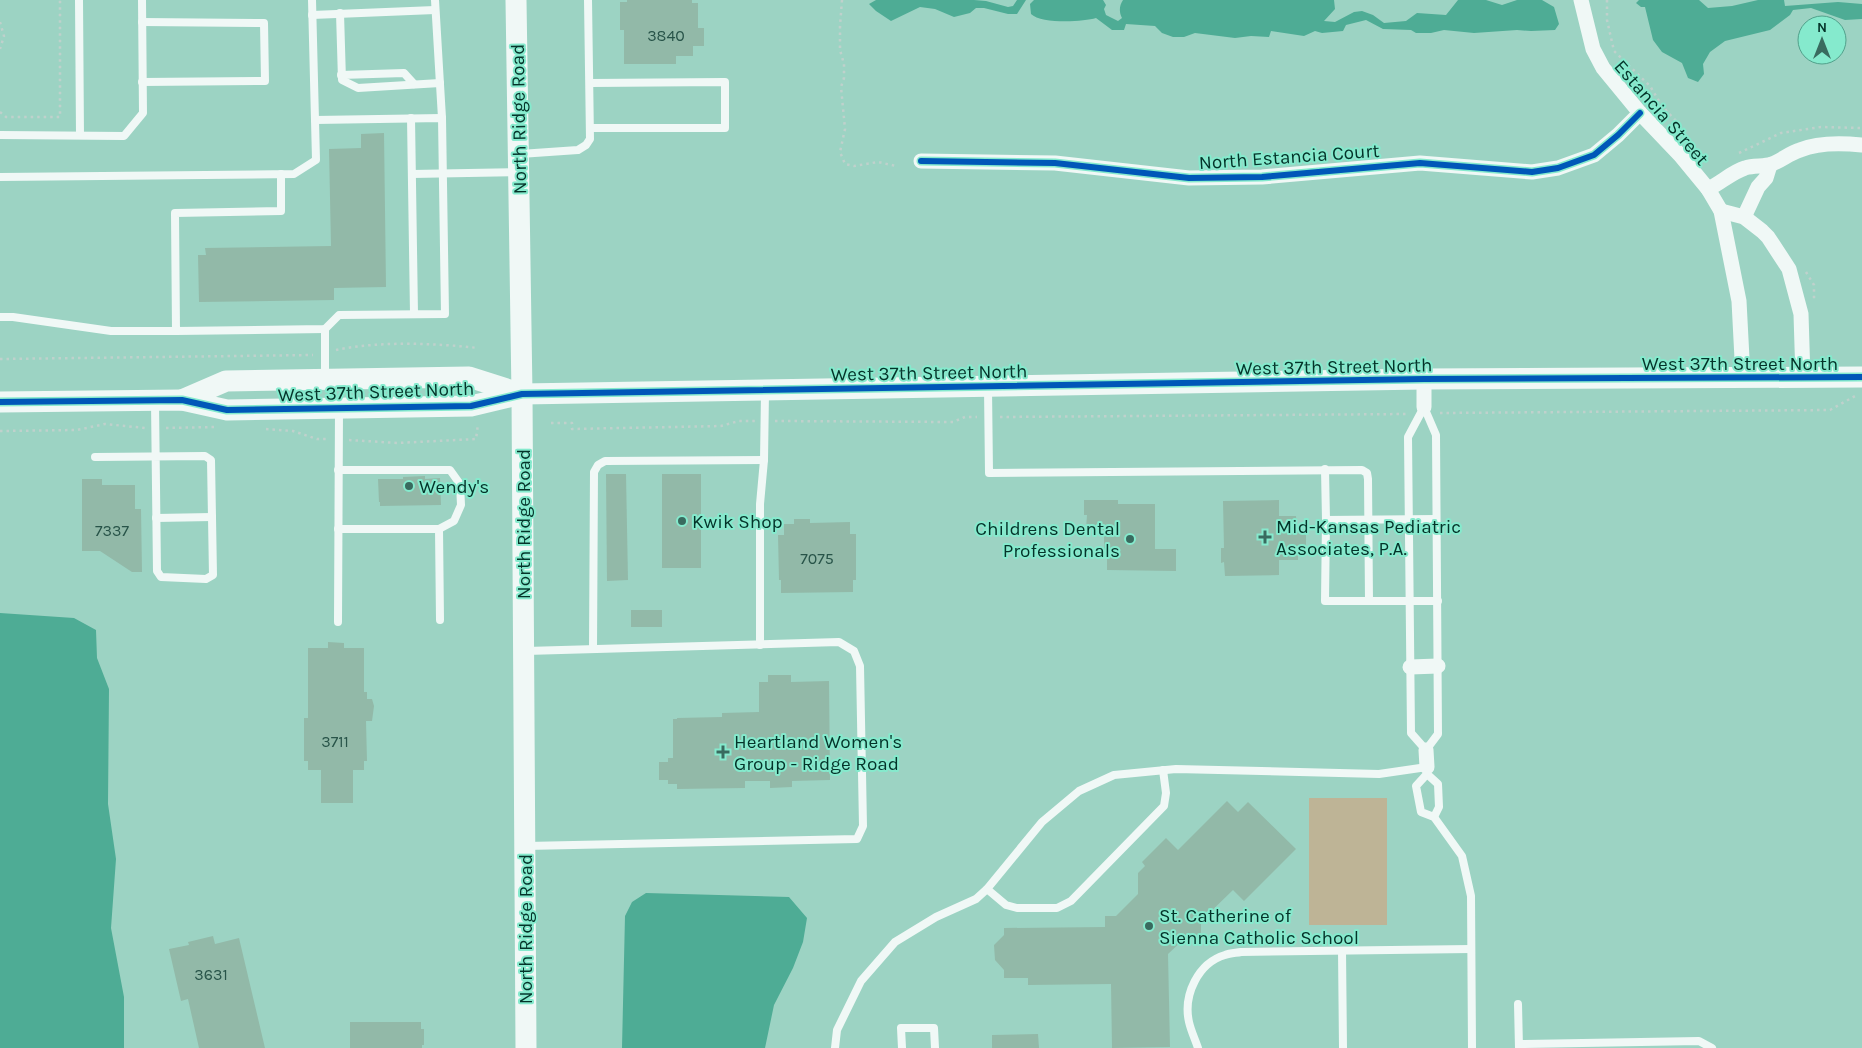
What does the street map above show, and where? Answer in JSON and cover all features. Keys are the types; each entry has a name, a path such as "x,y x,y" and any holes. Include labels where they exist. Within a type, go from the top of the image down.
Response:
{"street":[{"name":"North Ridge Road","path":"516,0 522,394 526,1048"},
{"name":"Estancia Street","path":"1581,0 1593,49 1603,68 1640,113 1680,155 1708,190 1721,211 1739,301 1742,378"},
{"name":"North Estancia Court","path":"921,161 1055,163 1189,178 1262,177 1390,164 1420,163 1532,172 1558,168 1594,155 1640,113"},
{"path":"1708,190 1722,182 1732,173 1744,168 1770,165 1802,148 1838,143 1862,145"},
{"path":"1744,217 1758,187 1766,178 1770,165"},
{"path":"1721,211 1744,217 1768,237 1789,269 1801,314 1804,378"},
{"name":"West 37th Street North","path":"182,400 226,381 325,379 469,377 522,394"},
{"name":"West 37th Street North","path":"0,402 182,400 227,410 471,406 522,394 1424,379 1862,377"},
{"path":"1424,379 1424,411"},
{"path":"1410,668 1438,666"},
{"path":"1426,750 1427,771"}],"lane":[{"path":"79,0 80,135"},
{"path":"0,135 124,136 143,113 142,0"},
{"path":"0,177 294,174 316,160 312,0"},
{"path":"0,317 13,317 111,332 325,329 339,315 445,314 442,118 435,0"},
{"path":"412,174 442,173 518,163 578,150 586,145 590,138 588,0"},
{"path":"312,15 435,10"},
{"path":"340,13 342,80 358,88 440,83"},
{"path":"142,22 264,23 265,81 142,82"},
{"path":"341,75 404,73 414,84"},
{"path":"590,83 725,82 725,128 590,128"},
{"path":"411,118 414,314"},
{"path":"314,120 442,118"},
{"path":"176,331 175,212 281,211 281,174"},
{"path":"325,329 325,379"},
{"path":"988,386 989,473 1325,469 1357,469 1367,473 1369,602"},
{"path":"760,645 760,504 764,460 765,390"},
{"path":"94,457 156,456 205,456 211,460 212,575 206,579 161,577 158,571 156,518 156,456 154,400"},
{"path":"338,408 338,622"},
{"path":"1424,411 1436,435 1438,601 1438,734 1426,750 1411,733 1408,437 1424,411"},
{"path":"593,649 594,472 598,465 605,461 764,460"},
{"path":"1325,469 1325,602 1438,601"},
{"path":"338,470 450,470 460,484 462,505 454,521 439,528 338,529"},
{"path":"156,518 212,517"},
{"path":"1326,520 1436,518"},
{"path":"439,528 440,620"},
{"path":"524,651 839,642 854,651 860,666 863,812 863,826 858,840 525,846"},
{"path":"835,1048 837,1030 861,981 895,942 936,917 976,898 987,889 1042,822 1079,791 1114,776 1163,770 1379,774 1427,771"},
{"path":"987,889 1006,905 1017,908 1057,908 1071,901 1164,806 1166,793 1163,770"},
{"path":"1427,771 1438,784 1439,807 1434,817"},
{"path":"1427,771 1416,786 1421,812 1434,817 1462,856 1471,896 1472,1048"},
{"path":"1342,950 1343,1048"},
{"path":"1198,1048 1188,1021 1189,995 1198,975 1210,963 1224,955 1241,952 1471,950"},
{"path":"1518,1004 1519,1046 1700,1041 1712,1048"},
{"path":"902,1048 901,1028 934,1028 935,1048"}],"path":[{"path":"0,112 6,117 60,117 60,0"},
{"path":"842,0 840,50 844,64 844,78 841,87 846,129 840,152 846,164 854,166 878,162 896,166"},
{"path":"1607,0 1607,20 1614,51 1650,86 1662,106 1677,122 1690,143"},
{"path":"0,22 4,36 0,49"},
{"path":"1738,154 1781,133 1821,126 1862,128"},
{"path":"1805,270 1814,285 1813,303"},
{"path":"0,359 307,356 356,346 445,344 478,348"},
{"path":"551,423 572,423 572,429 721,426 739,421 953,422 965,418 1424,411 1830,410 1854,396 1862,395"},
{"path":"259,429 293,431 317,439 397,443 476,439 478,422"},
{"path":"0,431 77,430 105,424 138,428 223,427"}],"shaded area":[{"path":"876,0 974,0 1008,7 1013,6 1017,0 1026,0 1017,14 976,8 970,13 954,17 935,9 920,7 891,21 869,4"},
{"path":"1034,0 1103,0 1106,5 1104,9 1106,15 1118,21 1122,18 1120,9 1123,0 1334,0 1335,9 1324,21 1335,22 1354,12 1362,11 1373,15 1384,23 1406,21 1417,13 1446,15 1458,0 1486,0 1502,5 1517,0 1542,0 1554,7 1559,24 1555,30 1474,33 1444,30 1431,33 1416,33 1411,30 1383,29 1366,20 1346,25 1343,31 1322,33 1315,31 1304,36 1271,31 1269,37 1251,36 1235,38 1195,33 1184,37 1173,37 1162,33 1155,26 1126,24 1124,30 1112,30 1096,18 1053,21 1036,17 1031,14 1030,4"},
{"path":"1639,0 1699,0 1708,8 1732,6 1758,0 1784,0 1785,6 1838,2 1862,4 1862,19 1847,20 1847,15 1831,15 1811,8 1793,10 1790,15 1770,30 1725,41 1710,52 1703,64 1704,74 1698,82 1688,78 1682,63 1662,52 1653,40 1645,7 1641,7 1636,3"},
{"path":"0,613 74,618 96,630 97,658 109,689 108,804 116,859 111,928 124,997 124,1048 0,1048"},
{"path":"1309,798 1387,798 1387,925 1309,925"},
{"path":"646,893 789,897 807,918 803,942 793,968 774,1005 765,1048 622,1048 625,916 632,902"}],"building":[{"path":"627,0 692,0 692,3 698,3 698,28 704,28 704,46 693,46 693,56 676,56 676,64 624,64 624,30 620,30 620,2 627,2"},
{"path":"384,133 386,287 334,288 334,300 199,302 198,255 206,255 205,248 331,246 329,149 361,148 361,134"},
{"path":"606,474 626,474 628,580 607,581"},
{"name":"Kwik Shop","path":"662,474 701,474 701,568 662,568"},
{"name":"Wendy's","path":"425,476 425,479 440,478 441,505 380,506 378,479 403,479 403,477"},
{"path":"82,479 102,479 102,485 135,485 135,509 141,509 142,572 132,572 100,551 82,551"},
{"name":"Childrens Dental Professionals","path":"1084,500 1118,500 1118,504 1155,504 1155,549 1176,549 1176,571 1107,570 1107,557 1104,557 1104,530 1086,529 1087,515 1084,515"},
{"name":"Mid-Kansas Pediatric Associates, P.A.","path":"1279,500 1279,516 1296,516 1297,529 1306,529 1306,546 1298,546 1298,560 1279,560 1279,575 1225,576 1224,562 1221,563 1221,548 1224,548 1223,501"},
{"path":"794,519 810,519 810,523 850,522 850,534 856,534 856,580 853,580 853,592 781,593 778,535 784,535 784,524 794,524"},
{"path":"631,610 662,610 662,627 631,627"},
{"path":"328,642 344,643 344,648 364,648 364,692 367,692 367,699 372,699 374,706 372,721 366,721 367,761 364,761 364,770 353,770 353,803 321,803 321,770 308,770 308,761 304,761 304,718 308,718 308,648 328,648"},
{"path":"768,675 791,675 791,682 829,681 830,780 792,781 792,787 770,788 770,781 745,781 745,788 677,789 677,784 668,784 668,780 659,780 659,762 668,762 668,758 673,758 673,719 722,717 722,713 759,712 759,682 768,682"},
{"path":"1227,801 1238,812 1248,802 1296,849 1244,901 1233,890 1201,921 1201,939 1184,939 1168,954 1170,1047 1112,1048 1111,984 1028,985 1028,978 1004,978 1004,970 995,960 994,945 1004,935 1004,928 1105,927 1105,916 1116,916 1138,894 1138,873 1145,866 1142,862 1166,838 1178,850"},
{"path":"213,936 215,944 239,938 265,1048 199,1048 188,999 181,1001 169,949 189,945 188,942"},
{"path":"350,1022 421,1022 421,1029 424,1029 424,1045 422,1045 422,1048 350,1048"},
{"path":"1038,1034 1039,1048 992,1048 992,1035"}],"cycle path":[{"path":"921,161 1055,163 1189,178 1262,177 1420,163 1532,172 1558,168 1594,155 1640,113"},
{"path":"0,402 182,400 227,410 471,406 522,394 1424,379 1862,377"}],"place":[{"name":"Wendy's","path":"409,486"},
{"name":"Kwik Shop","path":"682,521"},
{"name":"Mid-Kansas Pediatric Associates, P.A.","path":"1265,537"},
{"name":"Childrens Dental Professionals","path":"1130,539"},
{"name":"Heartland Women's Group - Ridge Road","path":"723,752"},
{"name":"St. Catherine of Sienna Catholic School","path":"1149,926"}]}
